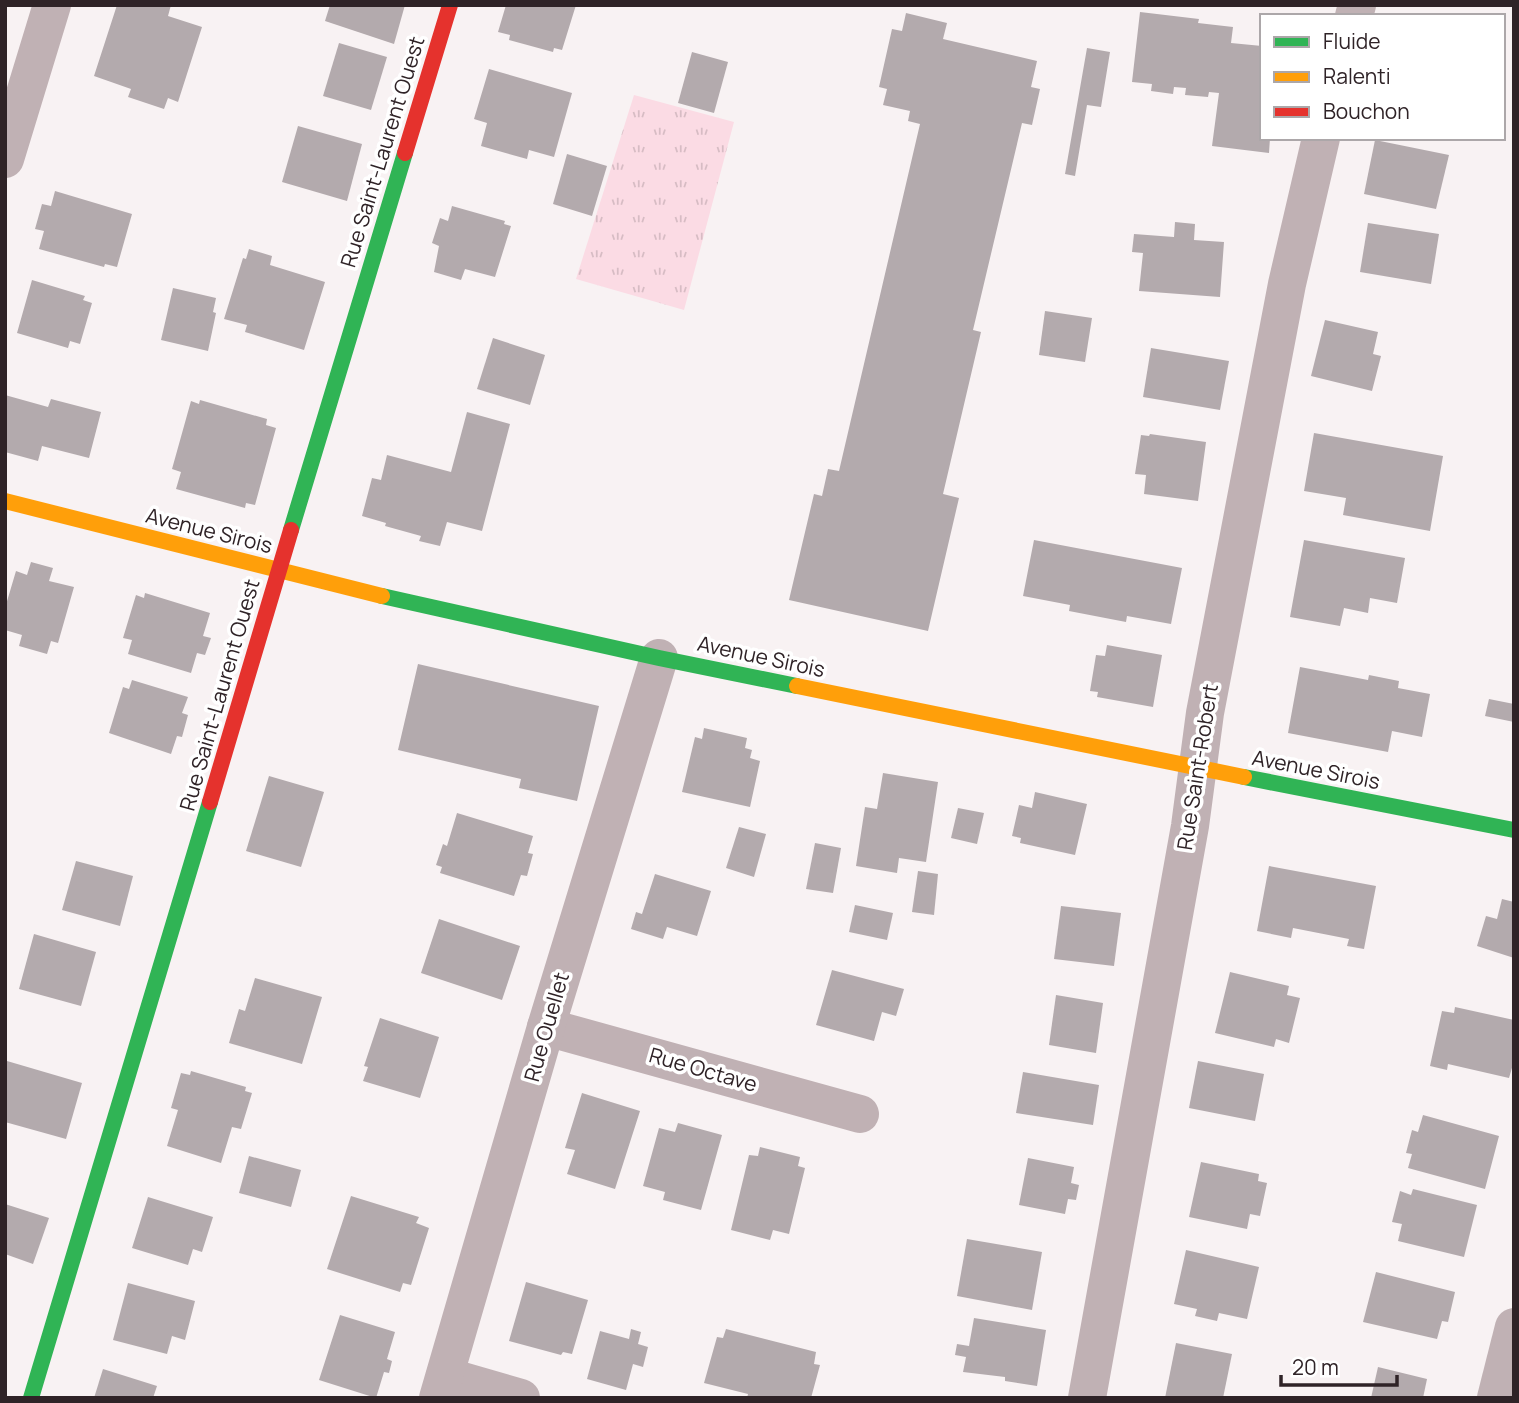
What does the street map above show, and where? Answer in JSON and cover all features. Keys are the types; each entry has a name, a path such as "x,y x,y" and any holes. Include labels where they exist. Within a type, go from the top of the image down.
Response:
{"street":[{"path":"5,159 52,5"},
{"name":"Rue Saint-Laurent Ouest","path":"31,1398 450,5"},
{"name":"Rue Saint-Robert","path":"1087,1398 1189,826 1207,699 1284,297 1321,140"},
{"name":"Avenue Sirois","path":"5,501 278,571 659,658 1514,830"},
{"name":"Rue Ouellet","path":"442,1387 546,1027 659,658"},
{"name":"Rue Octave","path":"546,1027 860,1114"},
{"path":"1496,1398 1514,1327"},
{"path":"442,1387 521,1398"}],"green space":[{"path":"634,95 734,122 684,310 576,279"}],"building":[{"path":"117,5 171,5 168,16 202,27 178,102 168,98 164,109 128,97 131,89 94,76"},
{"path":"330,5 405,5 394,44 325,21"},
{"path":"506,5 576,5 562,50 554,48 553,52 509,40 510,35 498,32"},
{"path":"1140,12 1199,19 1198,23 1233,27 1231,43 1260,46 1260,140 1270,140 1269,153 1212,146 1219,93 1209,92 1208,97 1185,95 1186,88 1174,87 1173,94 1151,91 1152,84 1132,82"},
{"path":"906,13 947,23 943,39 1037,61 1031,87 1040,89 1032,125 1022,123 973,330 981,332 943,494 959,498 928,631 789,600 814,494 822,496 828,469 839,471 920,124 908,121 910,111 883,105 887,89 879,87 892,29 902,31"},
{"path":"339,43 387,57 371,110 323,96"},
{"path":"1087,48 1110,52 1101,107 1087,105 1075,176 1065,174"},
{"path":"692,52 728,62 714,113 678,103"},
{"path":"489,69 572,93 554,157 529,150 527,159 481,146 487,123 474,119"},
{"path":"298,126 362,144 347,201 282,182"},
{"path":"1375,140 1449,155 1436,209 1364,194"},
{"path":"567,154 607,166 592,216 553,204"},
{"path":"55,191 132,214 117,267 105,264 104,267 39,249 44,231 35,229 42,204 51,206"},
{"path":"452,206 505,221 504,224 511,226 495,277 465,269 461,280 434,272 439,246 432,243 440,218 448,221"},
{"path":"1175,222 1195,224 1194,240 1224,242 1220,297 1139,291 1143,253 1132,252 1134,234 1174,237"},
{"path":"1368,223 1439,234 1431,284 1360,272"},
{"path":"249,249 272,256 270,265 325,282 304,350 245,332 247,325 224,319 243,258 246,259"},
{"path":"32,280 85,296 83,300 92,303 80,344 70,341 68,348 17,333"},
{"path":"173,288 216,298 213,312 216,313 208,351 161,340"},
{"path":"1045,311 1092,318 1085,362 1039,355"},
{"path":"1325,320 1378,332 1373,354 1381,356 1372,391 1311,376"},
{"path":"493,338 545,355 530,405 477,389"},
{"path":"1151,348 1229,361 1220,410 1143,397"},
{"path":"5,395 48,407 51,399 101,412 89,458 42,446 38,461 5,452"},
{"path":"200,400 267,419 266,425 276,428 255,505 246,503 245,508 176,489 181,472 172,469 191,401 199,404"},
{"path":"467,412 510,424 482,531 447,522 440,546 419,541 421,536 362,516 372,478 381,480 387,455 451,472"},
{"path":"1314,433 1443,456 1430,531 1343,515 1346,498 1304,491"},
{"path":"1141,435 1206,442 1198,501 1144,494 1146,475 1135,474"},
{"path":"1034,540 1182,568 1171,624 1127,616 1126,622 1069,611 1070,605 1023,596"},
{"path":"1304,540 1405,558 1397,603 1370,598 1368,613 1344,608 1340,626 1290,617"},
{"path":"31,562 53,568 49,581 74,587 58,643 51,641 47,654 19,646 22,635 5,630 5,608 16,571 27,575"},
{"path":"145,593 210,613 203,636 211,638 205,655 197,653 191,673 128,654 132,640 123,638 136,595 144,598"},
{"path":"1107,645 1162,655 1153,707 1097,697 1098,692 1090,691 1096,655 1105,656"},
{"path":"418,664 599,706 577,801 519,788 521,779 398,750"},
{"path":"1300,667 1368,680 1369,675 1399,681 1398,688 1430,694 1422,737 1392,731 1388,752 1288,733"},
{"path":"132,680 188,697 182,713 188,715 182,737 177,736 171,754 109,733 123,687 129,689"},
{"path":"1489,699 1514,704 1514,722 1485,716"},
{"path":"704,728 747,738 745,748 752,750 750,758 760,761 750,807 682,792 695,737 702,739"},
{"path":"883,773 938,782 926,862 899,858 897,873 856,866 865,807 877,809"},
{"path":"269,776 324,792 301,867 246,851"},
{"path":"1035,792 1087,804 1075,855 1020,843 1021,838 1012,836 1019,805 1032,808"},
{"path":"958,808 984,813 977,844 951,838"},
{"path":"457,813 533,836 528,853 533,854 527,876 521,875 514,896 440,873 442,867 436,865 443,844 447,846"},
{"path":"739,827 766,834 754,877 726,868"},
{"path":"815,843 841,848 833,893 806,889"},
{"path":"76,861 133,876 120,926 62,910"},
{"path":"1269,866 1376,886 1364,949 1347,946 1349,939 1293,928 1291,938 1257,931"},
{"path":"918,871 938,874 934,915 912,912"},
{"path":"655,874 711,891 697,936 667,927 663,939 631,929 636,912 642,914"},
{"path":"1502,899 1514,902 1514,958 1477,946 1486,916 1497,919"},
{"path":"855,905 893,913 887,940 849,932"},
{"path":"1061,906 1121,913 1114,966 1054,959"},
{"path":"439,919 520,946 502,1000 421,973"},
{"path":"34,934 96,952 81,1006 19,989"},
{"path":"832,970 904,989 896,1016 882,1012 874,1041 816,1025"},
{"path":"1230,972 1289,986 1287,995 1300,998 1289,1043 1276,1039 1274,1047 1215,1033"},
{"path":"255,978 322,997 302,1064 229,1043 239,1009 245,1011"},
{"path":"1056,995 1103,1003 1096,1053 1049,1045"},
{"path":"1455,1007 1514,1020 1514,1061 1509,1078 1448,1064 1447,1070 1430,1066 1442,1011 1454,1013"},
{"path":"380,1018 439,1037 420,1098 363,1081 368,1067 364,1066"},
{"path":"7,1061 82,1083 66,1139 5,1122"},
{"path":"1198,1061 1264,1074 1255,1121 1189,1108"},
{"path":"191,1071 246,1087 245,1091 252,1093 241,1129 232,1127 221,1163 167,1146 178,1110 171,1108 181,1073 190,1075"},
{"path":"1023,1072 1099,1085 1093,1125 1016,1113"},
{"path":"582,1093 640,1111 615,1189 567,1174 575,1150 565,1148"},
{"path":"1423,1115 1499,1136 1485,1189 1408,1168 1412,1154 1406,1153 1412,1130 1418,1132"},
{"path":"678,1123 722,1135 701,1210 663,1200 665,1192 643,1186 659,1128 675,1132"},
{"path":"760,1147 800,1157 798,1166 805,1168 789,1234 773,1230 770,1240 731,1230 749,1155 758,1156"},
{"path":"249,1156 301,1170 291,1207 239,1193"},
{"path":"1028,1158 1074,1167 1071,1183 1079,1185 1076,1200 1068,1199 1065,1214 1019,1205"},
{"path":"1201,1162 1259,1174 1258,1181 1267,1183 1260,1216 1250,1214 1247,1229 1189,1217"},
{"path":"1413,1189 1477,1205 1464,1257 1398,1241 1402,1224 1392,1222 1400,1191 1411,1195"},
{"path":"351,1196 419,1217 416,1223 429,1228 411,1285 403,1283 400,1292 327,1269"},
{"path":"148,1197 213,1217 202,1252 193,1249 188,1265 132,1248"},
{"path":"5,1204 49,1218 33,1264 5,1254"},
{"path":"967,1239 1042,1252 1032,1310 957,1296"},
{"path":"1186,1250 1259,1267 1247,1319 1219,1313 1217,1321 1195,1316 1197,1309 1174,1304"},
{"path":"1376,1272 1455,1292 1448,1322 1442,1321 1437,1339 1363,1322"},
{"path":"526,1282 588,1300 572,1354 563,1352 561,1355 509,1341"},
{"path":"128,1283 195,1301 185,1340 172,1336 167,1354 113,1340"},
{"path":"340,1315 395,1332 387,1359 392,1361 389,1373 384,1372 376,1398 319,1380"},
{"path":"974,1318 1046,1330 1037,1386 1005,1381 1005,1377 963,1372 966,1357 955,1355 957,1344 969,1346"},
{"path":"631,1329 641,1332 638,1344 648,1347 643,1367 633,1364 626,1390 587,1379 600,1331 629,1339"},
{"path":"726,1329 816,1352 814,1364 820,1365 811,1398 747,1398 748,1394 704,1383 717,1337 723,1338"},
{"path":"1176,1343 1232,1354 1223,1398 1165,1398"},
{"path":"1378,1367 1427,1379 1423,1398 1371,1398"},
{"path":"103,1369 157,1386 153,1398 94,1398"}],"traffic: fast":[{"path":"291,530 405,153"},
{"path":"382,596 797,686"},
{"path":"1244,777 1514,830"},
{"path":"31,1398 210,802"}],"traffic: slow":[{"path":"5,501 382,596"},
{"path":"797,686 1244,777"}],"traffic: jam":[{"path":"405,153 450,5"},
{"path":"210,802 291,530"}]}
